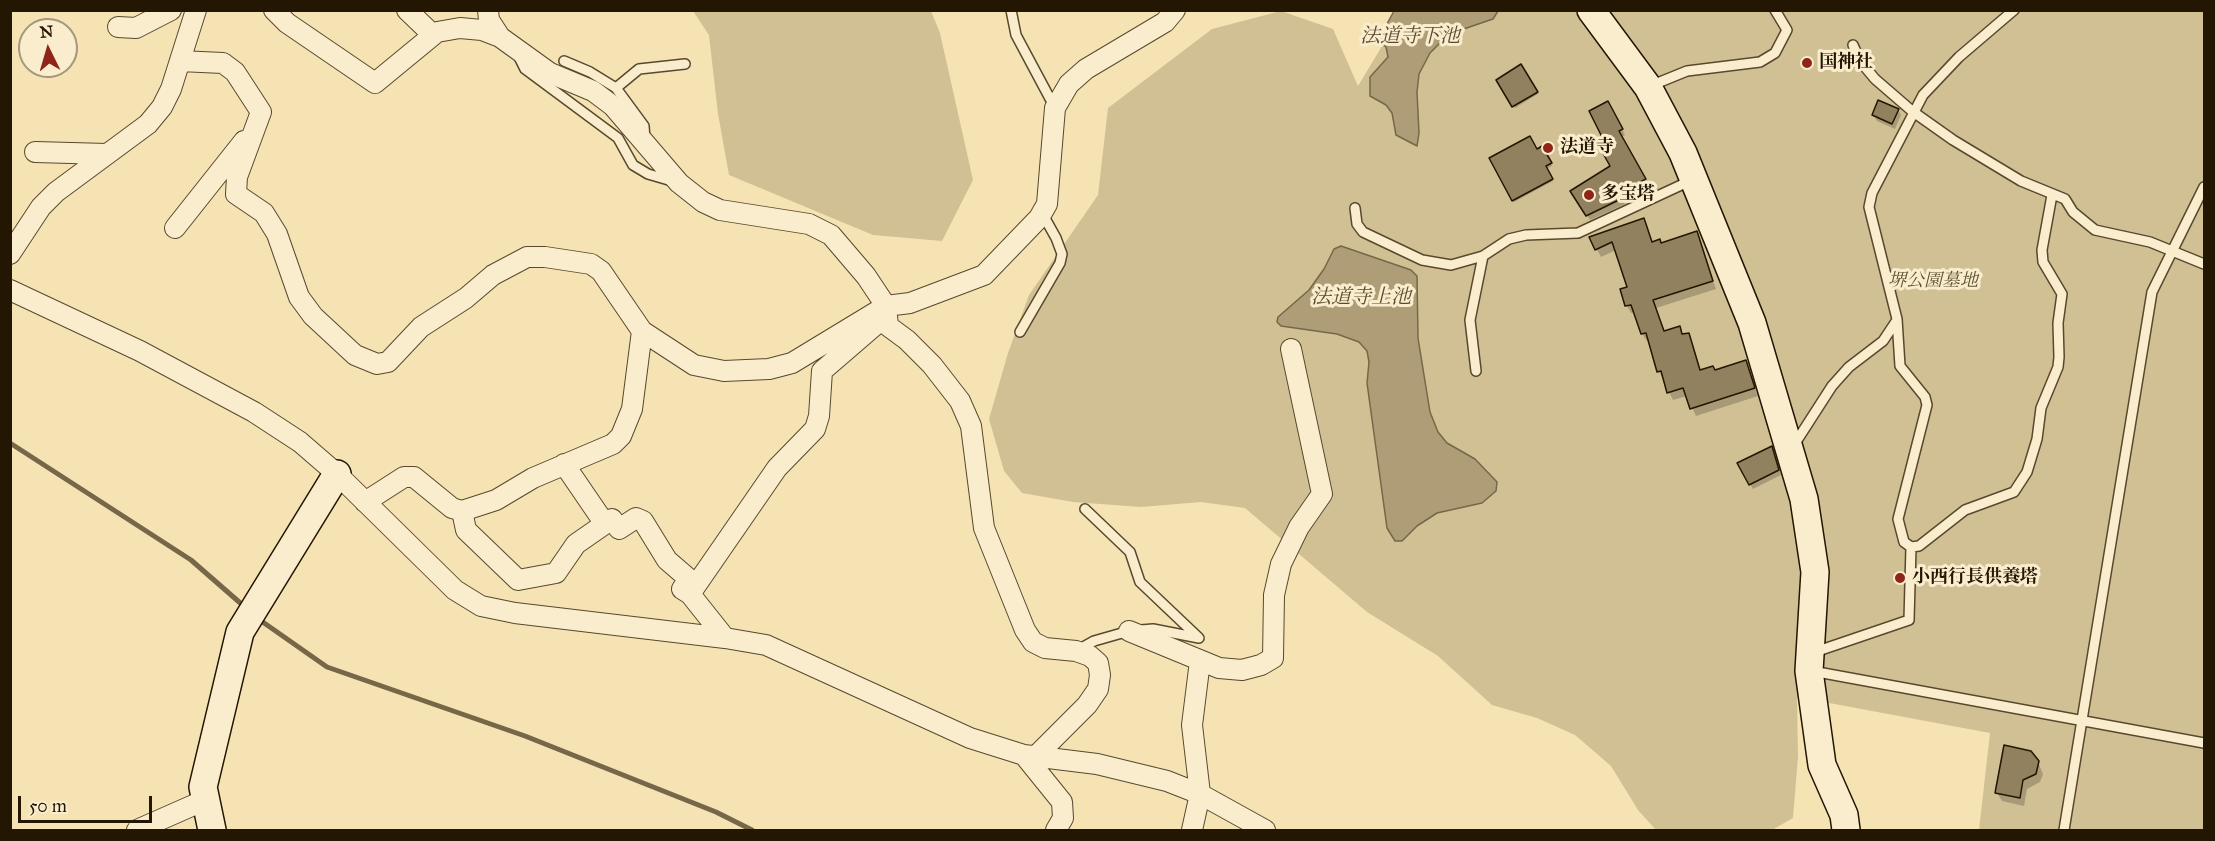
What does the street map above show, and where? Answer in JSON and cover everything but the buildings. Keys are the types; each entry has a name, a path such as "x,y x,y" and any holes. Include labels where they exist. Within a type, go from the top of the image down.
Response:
{"street":[{"path":"118,27 136,28 171,10"},
{"path":"10,254 40,207 56,192 148,124 162,107 171,89 196,10"},
{"path":"274,10 287,23 375,83 433,35 460,28 482,30 507,42 550,73 593,91 613,106 679,183 703,202 720,210 809,224 831,235 866,276 886,311 888,326 907,340 932,365 960,401 972,426 984,528 1025,630 1033,642 1045,648 1076,651 1090,656 1098,663 1100,675 1098,689 1087,705 1030,755"},
{"path":"407,10 433,35"},
{"path":"488,10 489,20 507,42"},
{"path":"180,61 223,63 236,72 261,112 237,177 236,194 264,213 277,234 299,297 313,316 355,355 377,364 388,362 421,327 466,298 493,274 527,257 591,264 601,271 642,331 694,365 724,371 769,369 792,363 886,311 984,275 998,263 1018,237 1042,213 1047,204 1051,180 1055,108 1069,84 1086,69 1165,22 1175,10"},
{"path":"1591,10 1648,87 1694,179 1752,323 1804,499 1815,572 1810,662 1822,765 1844,815 1846,831"},
{"path":"175,228 256,125"},
{"path":"35,152 107,154"},
{"path":"10,290 140,351 254,412 300,442 337,474 454,590 481,606 515,613 766,645 970,738 1030,755 1097,764 1167,781 1200,794 1265,831"},
{"path":"690,594 777,468 815,429 819,416 822,371 886,311"},
{"path":"365,502 404,477 414,477 452,508 462,511 496,500 533,477 613,444 621,436 632,409 642,331"},
{"path":"1129,631 1219,668 1242,670 1261,665 1273,658 1274,595 1281,564 1299,527 1322,494 1291,349"},
{"path":"564,464 605,524"},
{"path":"212,831 203,787 240,632 337,474"},
{"path":"462,511 466,530 518,580 556,573 576,544 612,519 620,529 636,518 643,521 667,560 689,579 682,589 690,594 725,638"},
{"path":"1192,831 1200,794 1192,725 1200,661"},
{"path":"1030,755 1062,802 1063,818 1056,831"},
{"path":"137,831 206,800"}],"lane":[{"path":"1011,10 1016,35 1055,108"},
{"path":"1648,87 1687,71 1760,62 1775,53 1787,30 1775,10"},
{"path":"2014,10 1959,57 1923,95 1912,111 1872,193 1869,207 1897,319 1900,366 1925,397 1927,405 1898,519 1904,542 1911,547 1919,546 1965,510 2014,492 2027,472 2037,440 2041,408 2058,367 2059,357 2058,323 2062,294 2043,262 2052,195"},
{"path":"507,42 525,69 618,138 633,165 648,174 679,183"},
{"path":"1853,45 1860,61 1875,79 1912,111 1972,152 2021,180 2065,199 2073,212 2095,230 2172,249 2205,264"},
{"path":"564,61 590,72 616,88 644,126 645,141"},
{"path":"616,88 639,69 685,64"},
{"path":"1355,208 1357,224 1363,232 1422,260 1451,265 1483,256 1509,239 1526,235 1578,233 1694,179"},
{"path":"2064,831 2146,318 2152,292 2205,187"},
{"path":"1020,332 1060,263 1062,254 1042,213"},
{"path":"1476,371 1470,320 1483,256"},
{"path":"1790,452 1832,386 1849,367 1883,341 1897,319"},
{"path":"1076,651 1094,641 1129,631 1153,629 1198,638 1140,582 1130,552 1084,508"},
{"path":"1810,662 1909,620 1911,547"},
{"path":"1810,662 2082,721 2205,743"}],"green space":[{"path":"693,11 931,11 940,33 973,180 942,241 873,235 729,175 718,114 709,35"},
{"name":"堺公園墓地","path":"1281,11 1333,29 1358,86 1403,11 2204,11 2204,830 1979,830 1990,733 1797,697 1798,757 1793,818 1772,830 1656,830 1638,810 1611,766 1575,735 1537,718 1492,705 1438,656 1367,612 1245,508 1201,502 1141,507 1073,502 1022,493 1004,471 989,419 1008,353 1029,295 1098,195 1108,108 1212,29"}],"water":[{"name":"法道寺下池","path":"1394,11 1498,11 1493,19 1449,34 1430,53 1419,74 1417,146 1396,135 1392,113 1386,105 1370,96 1370,77 1388,57 1386,47 1376,40 1376,37 1383,31"},
{"name":"法道寺上池","path":"1341,246 1411,270 1417,276 1418,338 1430,412 1438,432 1447,443 1475,459 1497,482 1496,491 1482,503 1437,513 1417,526 1402,541 1395,541 1387,528 1367,383 1369,362 1367,351 1359,342 1337,334 1281,326 1277,322 1278,317 1309,290 1324,269 1334,249"}],"waterway":[{"path":"10,443 191,560 246,608"},
{"path":"257,618 327,667 525,736 716,812 752,830"}],"place":[{"name":"国神社","path":"1807,63"},
{"name":"法道寺","path":"1548,148"},
{"name":"多宝塔","path":"1589,195"},
{"name":"小西行長供養塔","path":"1900,578"}]}
